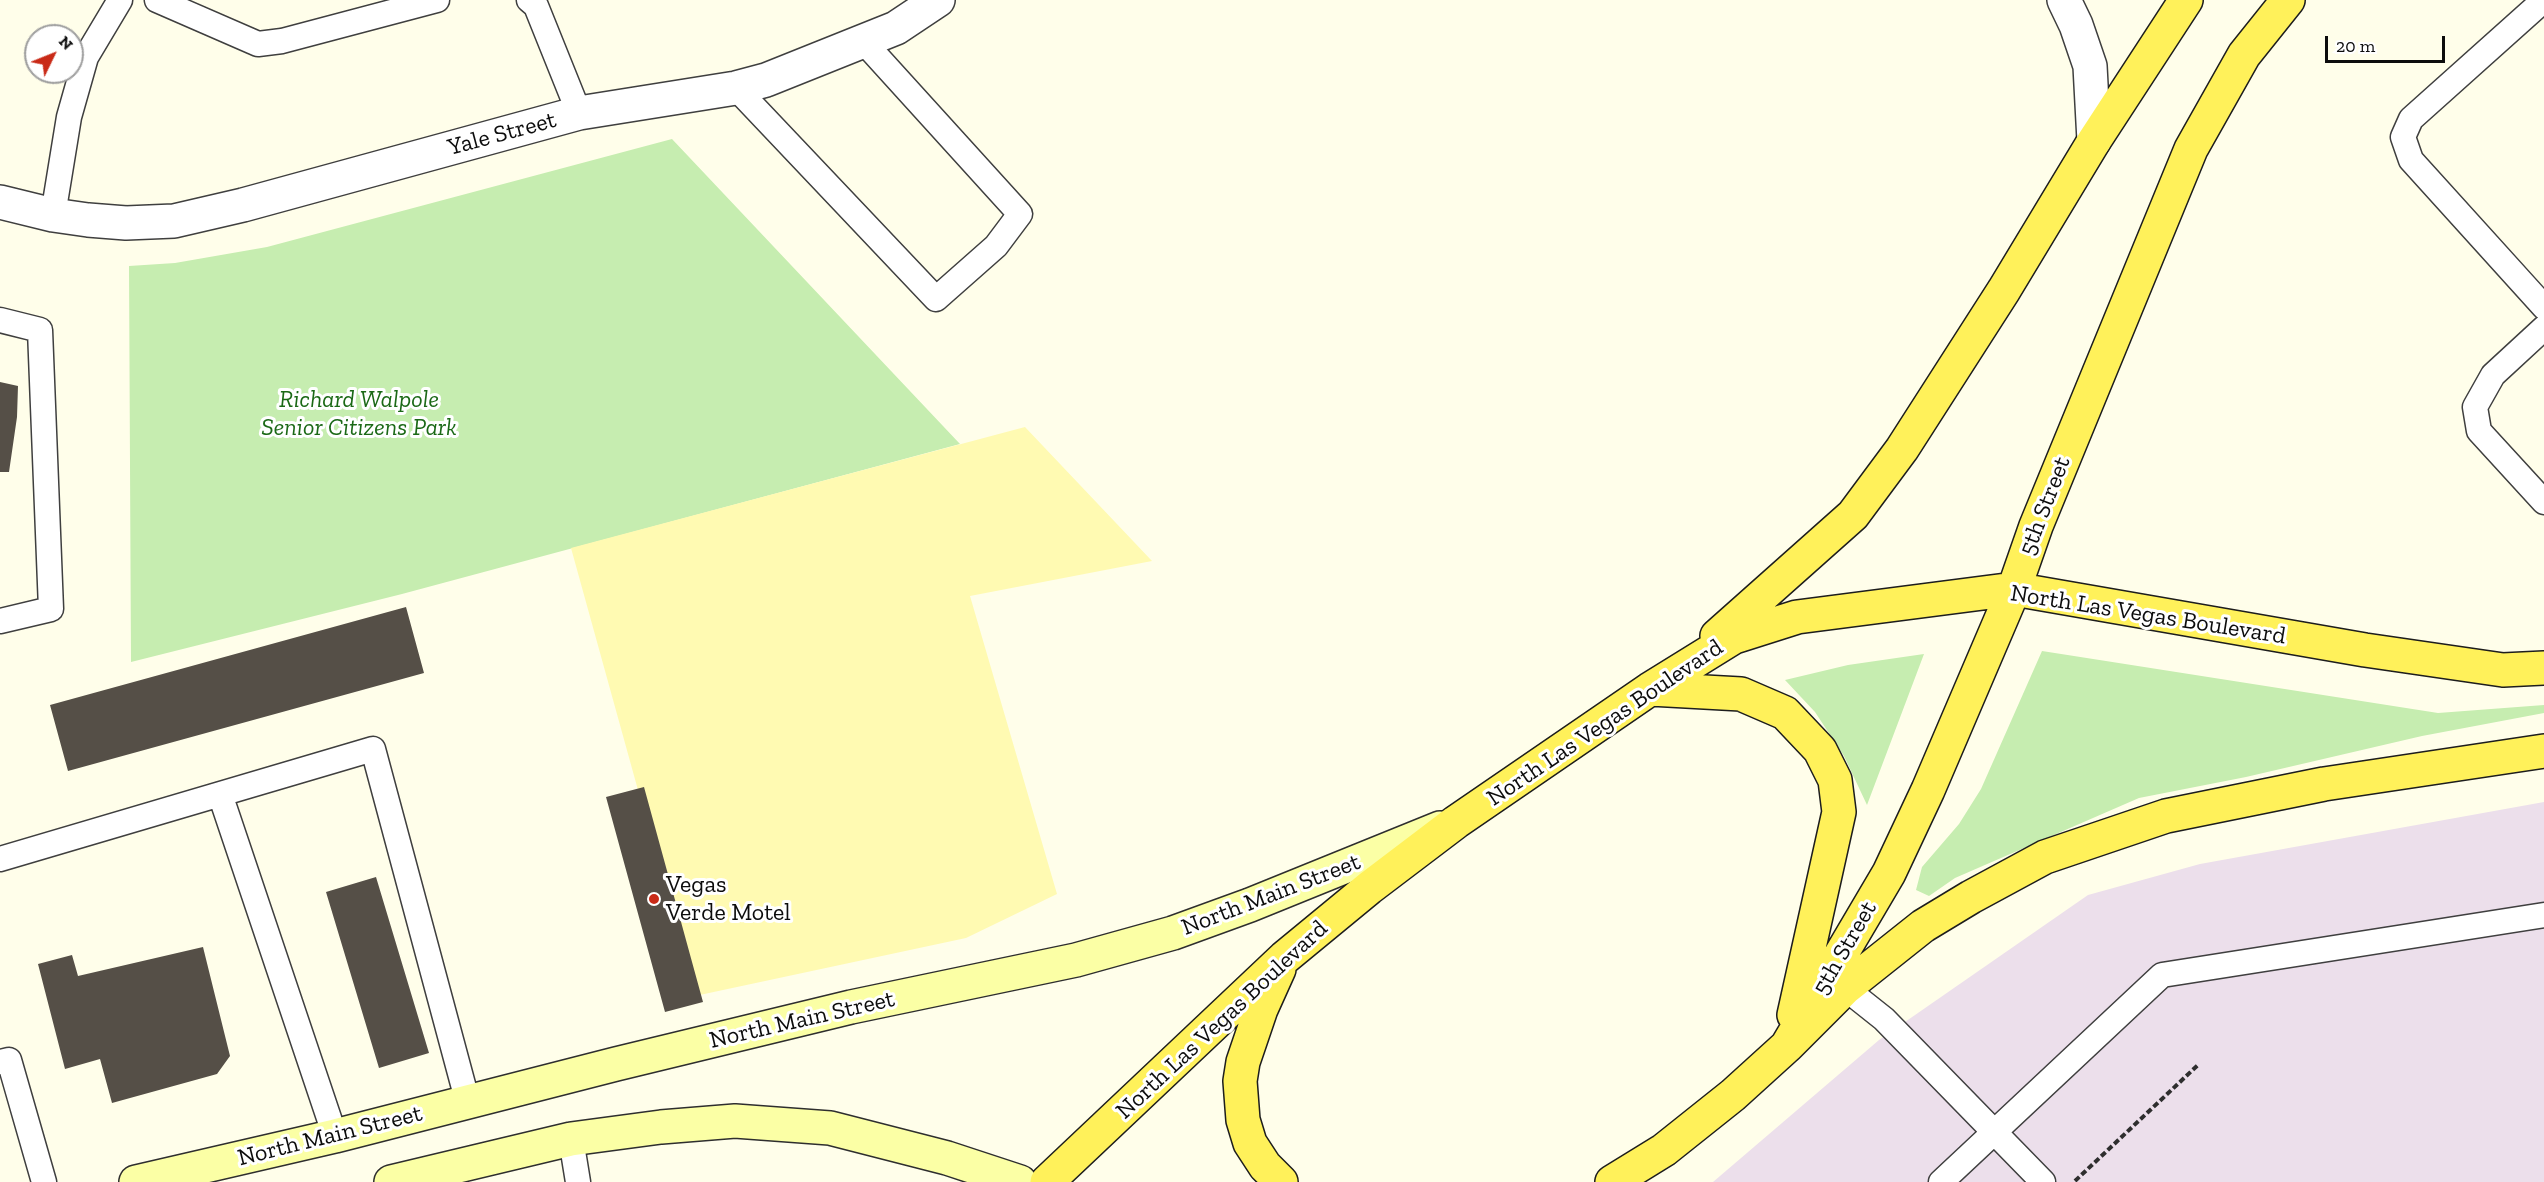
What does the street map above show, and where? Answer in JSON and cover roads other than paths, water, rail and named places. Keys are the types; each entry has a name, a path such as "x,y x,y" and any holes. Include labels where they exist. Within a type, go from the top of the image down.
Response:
{"main road":[{"path":"1650,689 1732,624 1853,515 1902,449 2004,290 2094,141 2186,0"},
{"name":"5th Street","path":"1787,1046 1889,873 1928,790 2014,590 2036,526 2191,149 2244,55 2288,0"},
{"name":"North Las Vegas Boulevard","path":"1047,1182 1284,958 1369,888 1456,822 1650,689 1734,637 1797,617 2014,590 2365,650 2504,670 2544,668"},
{"path":"1650,689 1742,694 1785,713 1820,750 1835,780 1839,812 1787,1046"},
{"path":"1612,1182 1664,1150 1733,1095 1787,1046 1845,988 1923,926 1980,892 2045,858 2166,816 2324,784 2544,751"},
{"name":"North Main Street","path":"136,1182 335,1136 851,1007 1076,960 1173,933 1250,905 1456,822"},
{"path":"1281,1182 1265,1166 1250,1143 1243,1120 1240,1081 1243,1062 1254,1030 1284,958"},
{"path":"391,1182 571,1138 735,1121 830,1128 947,1158 1020,1182"}],"street":[{"name":"Yale Street","path":"0,202 53,215 126,223 174,221 243,206 579,112 736,88 766,80 896,28 938,0"},
{"path":"2064,0 2090,66 2094,141"}],"lane":[{"path":"53,215 69,117 86,57 120,0"},
{"path":"157,0 258,44 282,41 437,0"},
{"path":"2544,0 2411,119 2403,137 2411,160 2544,307"},
{"path":"534,2 579,112"},
{"path":"736,88 936,298 996,246 1020,214 863,41"},
{"path":"0,320 40,330 51,609 0,621"},
{"path":"2544,328 2493,375 2475,407 2479,431 2544,502"},
{"path":"0,859 374,749 468,1103"},
{"path":"220,794 335,1136"},
{"path":"1941,1182 2162,975 2544,915"},
{"path":"1845,988 1884,1019 2043,1182"},
{"path":"0,1062 9,1060 44,1182"},
{"path":"571,1138 578,1182"}],"place":[{"name":"Vegas Verde Motel","path":"654,899"}],"park label":[{"name":"Richard Walpole Senior Citizens Park","path":"359,414"}]}
